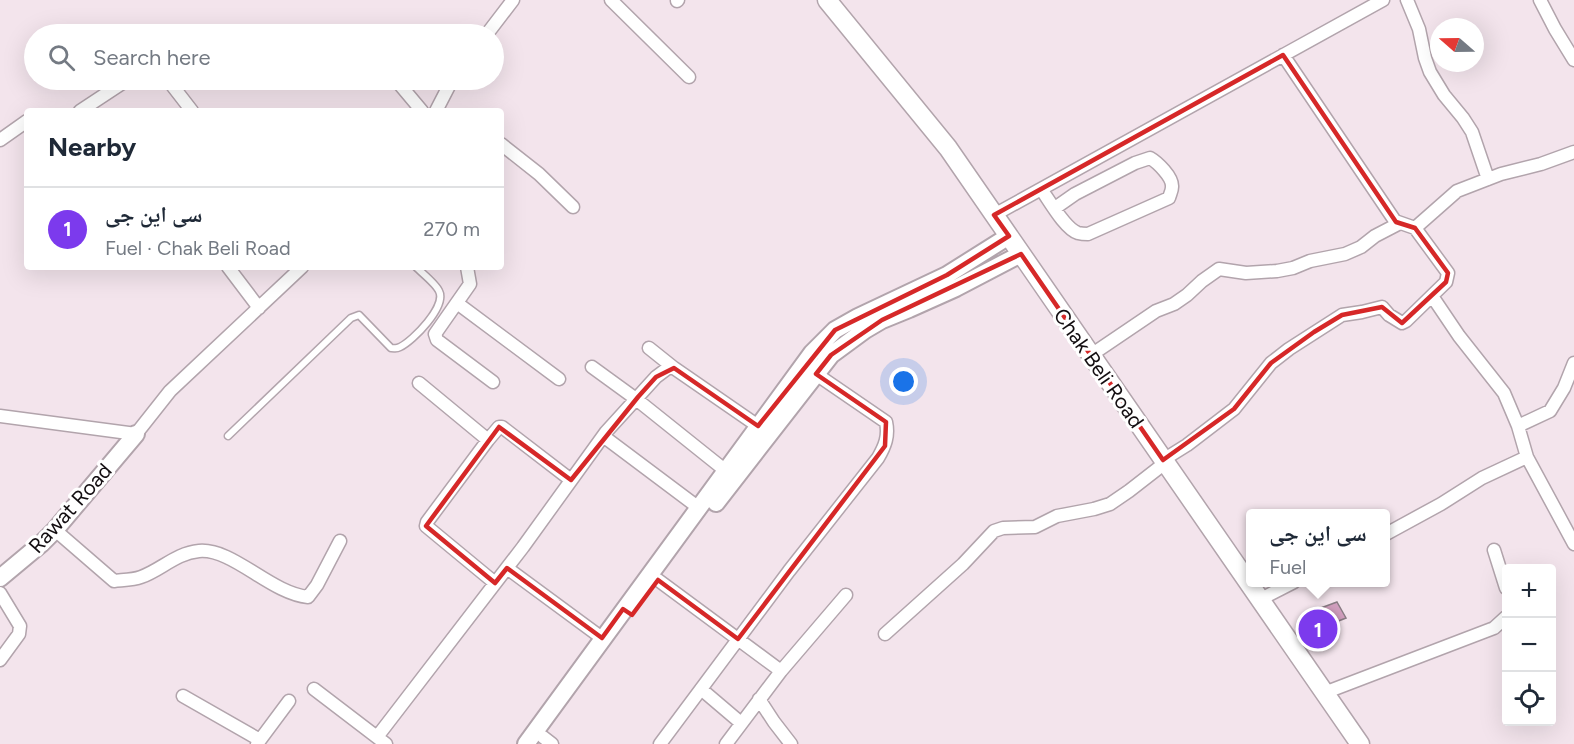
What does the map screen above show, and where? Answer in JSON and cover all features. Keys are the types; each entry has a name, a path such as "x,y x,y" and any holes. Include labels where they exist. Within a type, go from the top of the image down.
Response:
{"main road":[{"name":"Chak Beli Road","path":"827,0 948,148 1246,581"},
{"name":"Chak Beli Road","path":"1250,587 1360,744"}],"street":[{"path":"495,24 513,0"},
{"path":"611,0 689,77"},
{"path":"994,215 1383,0"},
{"path":"1407,0 1419,29 1430,72 1443,95 1472,132 1488,179"},
{"path":"1540,0 1574,60"},
{"path":"885,634 963,564 994,531 1003,528 1035,527 1057,516 1110,504 1234,409 1271,363 1306,338 1342,315 1382,307 1389,315 1402,323 1446,282 1448,273 1415,228 1395,221 1283,55"},
{"path":"85,108 112,90"},
{"path":"176,90 190,108"},
{"path":"404,90 419,108"},
{"path":"438,108 447,90"},
{"path":"0,140 24,123"},
{"path":"504,146 539,174 573,207"},
{"path":"1415,228 1457,191 1574,152"},
{"path":"1041,189 1055,208 1071,229 1078,233 1088,234 1169,198 1171,182 1157,162 1150,158 1135,163 1075,194 1055,208"},
{"path":"1091,355 1156,311 1174,304 1219,270 1246,273 1293,268 1310,261 1345,254 1400,223"},
{"path":"544,742 699,508 812,353 835,330 947,275 1009,236"},
{"path":"526,744 602,638 657,580 831,355 882,320 956,288 1021,254"},
{"path":"230,270 259,308"},
{"path":"0,405 4,416 136,434 170,392 299,270"},
{"path":"468,270 470,284 435,334 437,340 493,382"},
{"path":"1432,296 1459,336 1504,393 1518,426 1527,457 1574,543"},
{"path":"457,303 559,379"},
{"path":"649,348 758,426"},
{"path":"1518,426 1550,411 1564,388 1574,363"},
{"path":"592,367 726,471"},
{"path":"314,689 382,740 603,436 656,377 668,368 674,368"},
{"path":"660,744 885,446 888,431 886,422 816,374"},
{"path":"418,383 488,440"},
{"path":"495,583 426,526 488,440 499,427 502,427 572,480"},
{"name":"Rawat Road","path":"0,578 55,530 136,434"},
{"path":"603,436 699,508"},
{"path":"1390,532 1482,478 1527,457"},
{"path":"55,530 114,581 141,577 179,556 200,551 219,554 286,592 308,597 340,542"},
{"path":"1494,550 1502,575"},
{"path":"507,568 602,638"},
{"path":"657,580 781,671"},
{"path":"1259,600 1284,587"},
{"path":"0,593 20,626 19,633 0,660"},
{"path":"726,744 781,671 846,594"},
{"path":"1324,693 1494,628 1505,618"},
{"path":"701,689 741,723"},
{"path":"183,696 258,742 289,701"},
{"path":"759,699 791,744"}],"lane":[{"path":"228,436 351,318 359,315 391,348 398,348 406,344 431,320 440,298 439,291 419,270"}],"highlighted area":[{"path":"1283,55 1396,222 1415,228 1448,273 1446,282 1402,323 1382,307 1342,315 1314,332 1271,363 1234,409 1163,460 1021,254 882,320 831,355 816,374 886,422 885,446 738,639 658,580 632,615 623,609 602,638 507,568 495,583 426,526 499,427 571,480 656,377 674,368 758,426 835,330 947,275 1009,236 994,215"}],"building":[{"path":"1337,602 1346,618 1318,629 1310,612"}],"place":[{"name":"سی این جی","path":"1318,629"}]}
